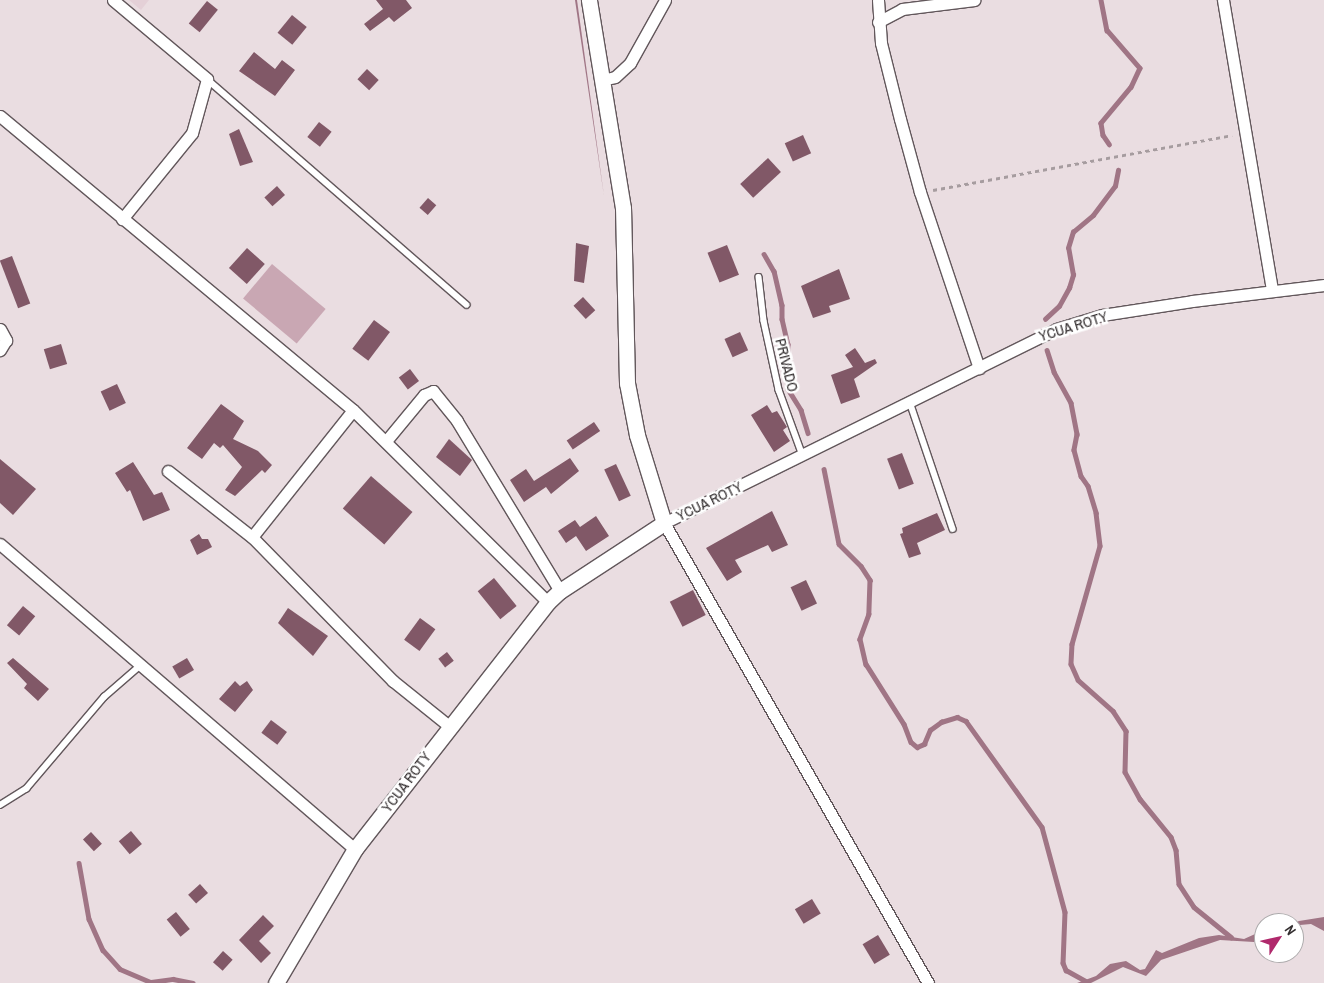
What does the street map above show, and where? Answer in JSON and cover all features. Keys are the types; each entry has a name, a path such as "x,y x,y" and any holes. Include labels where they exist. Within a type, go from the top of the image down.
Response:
{"street":[{"path":"113,0 207,79 192,133 122,219"},
{"path":"589,0 623,208 627,383 639,444 664,523 928,983"},
{"path":"602,80 615,77 630,63 665,0"},
{"path":"878,0 878,22 881,43 920,192 979,368"},
{"path":"878,22 902,8 974,0"},
{"path":"1223,0 1272,291"},
{"path":"0,116 353,410 548,602"},
{"name":"YCUA ROTY","path":"276,983 355,849 449,726 548,602 560,590 664,523 979,368 1019,344 1056,328 1102,315 1324,285"},
{"path":"0,329 6,340 0,350"},
{"path":"386,441 424,394 434,391 456,421 560,590"},
{"path":"252,537 353,410"},
{"path":"168,471 252,537 394,681 449,726"},
{"path":"0,544 355,849"}],"lane":[{"path":"207,79 468,305"},
{"name":"PRIVADO","path":"759,277 764,321 779,390 803,456"},
{"path":"910,402 953,529"},
{"path":"0,805 26,789 104,697 141,665"}],"path":[{"path":"920,192 1246,132"}],"shaded area":[{"path":"129,0 149,0 141,10"},
{"path":"575,0 577,0 604,196"},
{"path":"272,264 326,309 297,343 243,298"},
{"path":"1324,917 1324,931 1311,924 1304,925 1304,920"},
{"path":"1254,934 1254,942 1220,940 1161,960 1146,976 1123,967 1091,983 1077,983 1096,976 1110,964 1126,961 1140,970 1145,969 1156,950 1162,953 1199,938 1219,935 1244,939"}],"building":[{"path":"376,0 406,0 412,8 394,22 389,17 370,31 364,24 383,9"},
{"path":"207,1 218,10 200,32 189,24"},
{"path":"292,15 307,27 292,45 278,33"},
{"path":"254,52 275,69 282,60 295,70 275,96 239,71"},
{"path":"367,69 379,80 369,90 357,79"},
{"path":"319,122 332,132 320,147 307,137"},
{"path":"239,129 253,162 240,166 229,134"},
{"path":"803,135 811,153 793,161 785,143"},
{"path":"768,158 781,172 753,198 740,184"},
{"path":"277,186 285,195 272,206 264,197"},
{"path":"428,198 436,205 428,215 419,208"},
{"path":"576,243 589,246 584,283 574,281"},
{"path":"727,245 739,275 720,283 708,253"},
{"path":"247,248 265,264 247,284 229,268"},
{"path":"12,256 30,304 18,308 0,261"},
{"path":"839,269 850,299 829,306 831,312 813,318 801,286"},
{"path":"583,297 595,310 586,319 573,306"},
{"path":"374,320 390,332 368,361 352,349"},
{"path":"740,332 748,350 733,357 724,339"},
{"path":"61,344 67,364 50,369 44,349"},
{"path":"855,348 865,363 875,359 877,363 854,379 860,397 841,404 831,375 853,367 845,355"},
{"path":"410,369 419,381 408,389 399,377"},
{"path":"117,384 126,403 110,411 101,392"},
{"path":"221,404 244,421 233,439 258,451 272,465 265,473 262,470 235,496 225,490 242,467 223,445 220,448 214,443 202,459 187,448"},
{"path":"767,405 772,413 777,411 787,427 783,430 790,441 774,452 751,415"},
{"path":"594,422 600,431 573,450 567,440"},
{"path":"449,439 472,460 460,476 436,457"},
{"path":"902,453 914,484 899,490 887,459"},
{"path":"570,458 579,471 551,494 546,487 524,502 510,480 526,469 534,481"},
{"path":"0,459 36,489 13,515 0,503"},
{"path":"133,462 154,495 162,492 170,510 143,521 130,490 127,492 115,473"},
{"path":"616,464 631,496 619,501 604,469"},
{"path":"371,476 413,512 384,545 343,508"},
{"path":"772,511 788,545 772,552 768,545 735,560 742,572 727,581 706,548"},
{"path":"937,513 945,530 917,543 921,554 909,558 900,534 903,533 902,528"},
{"path":"596,516 609,536 586,551 576,536 566,543 558,531 575,520 580,527"},
{"path":"199,534 202,539 208,539 212,547 197,555 190,540"},
{"path":"494,578 517,606 500,619 478,591"},
{"path":"806,580 817,604 802,611 791,587"},
{"path":"693,590 706,615 683,627 670,602"},
{"path":"23,606 35,616 19,635 7,625"},
{"path":"288,608 328,636 313,656 278,623"},
{"path":"420,618 435,629 420,651 404,640"},
{"path":"447,652 454,661 445,667 438,659"},
{"path":"13,658 49,689 38,701 24,688 27,684 7,663"},
{"path":"187,658 194,670 179,679 172,666"},
{"path":"235,681 240,686 247,681 253,690 235,712 219,699"},
{"path":"271,720 287,732 277,745 261,733"},
{"path":"131,831 142,844 130,854 119,841"},
{"path":"91,832 102,844 94,851 83,840"},
{"path":"200,884 208,893 196,904 188,895"},
{"path":"812,899 821,914 804,924 795,909"},
{"path":"176,912 190,929 181,937 167,920"},
{"path":"263,915 274,926 259,941 271,953 261,963 239,940"},
{"path":"878,935 890,955 874,964 863,944"},
{"path":"223,951 233,960 223,971 213,962"}],"waterway":[{"path":"1101,0 1107,30 1140,68 1131,87 1101,123 1103,135 1109,144"},
{"path":"1045,319 1059,306 1069,288 1073,275 1068,248 1073,232 1093,215 1115,186 1118,170"},
{"path":"764,254 774,271 782,305 782,319 788,344 788,389 801,410 808,433"},
{"path":"1047,350 1054,372 1071,403 1077,434 1074,450 1081,476 1088,486 1096,513 1100,546 1072,644 1071,664 1078,680 1113,711 1126,731 1125,772 1140,799 1171,837 1176,850 1179,884 1194,907 1231,937"},
{"path":"824,469 839,544 861,566 870,580 869,614 860,639 866,664 904,724 911,742 917,747 924,744 930,730 941,722 957,717 966,721 1042,827 1065,912 1063,963 1066,970 1086,981"},
{"path":"79,863 89,919 103,950 120,969 151,982 173,979 193,983"}]}
